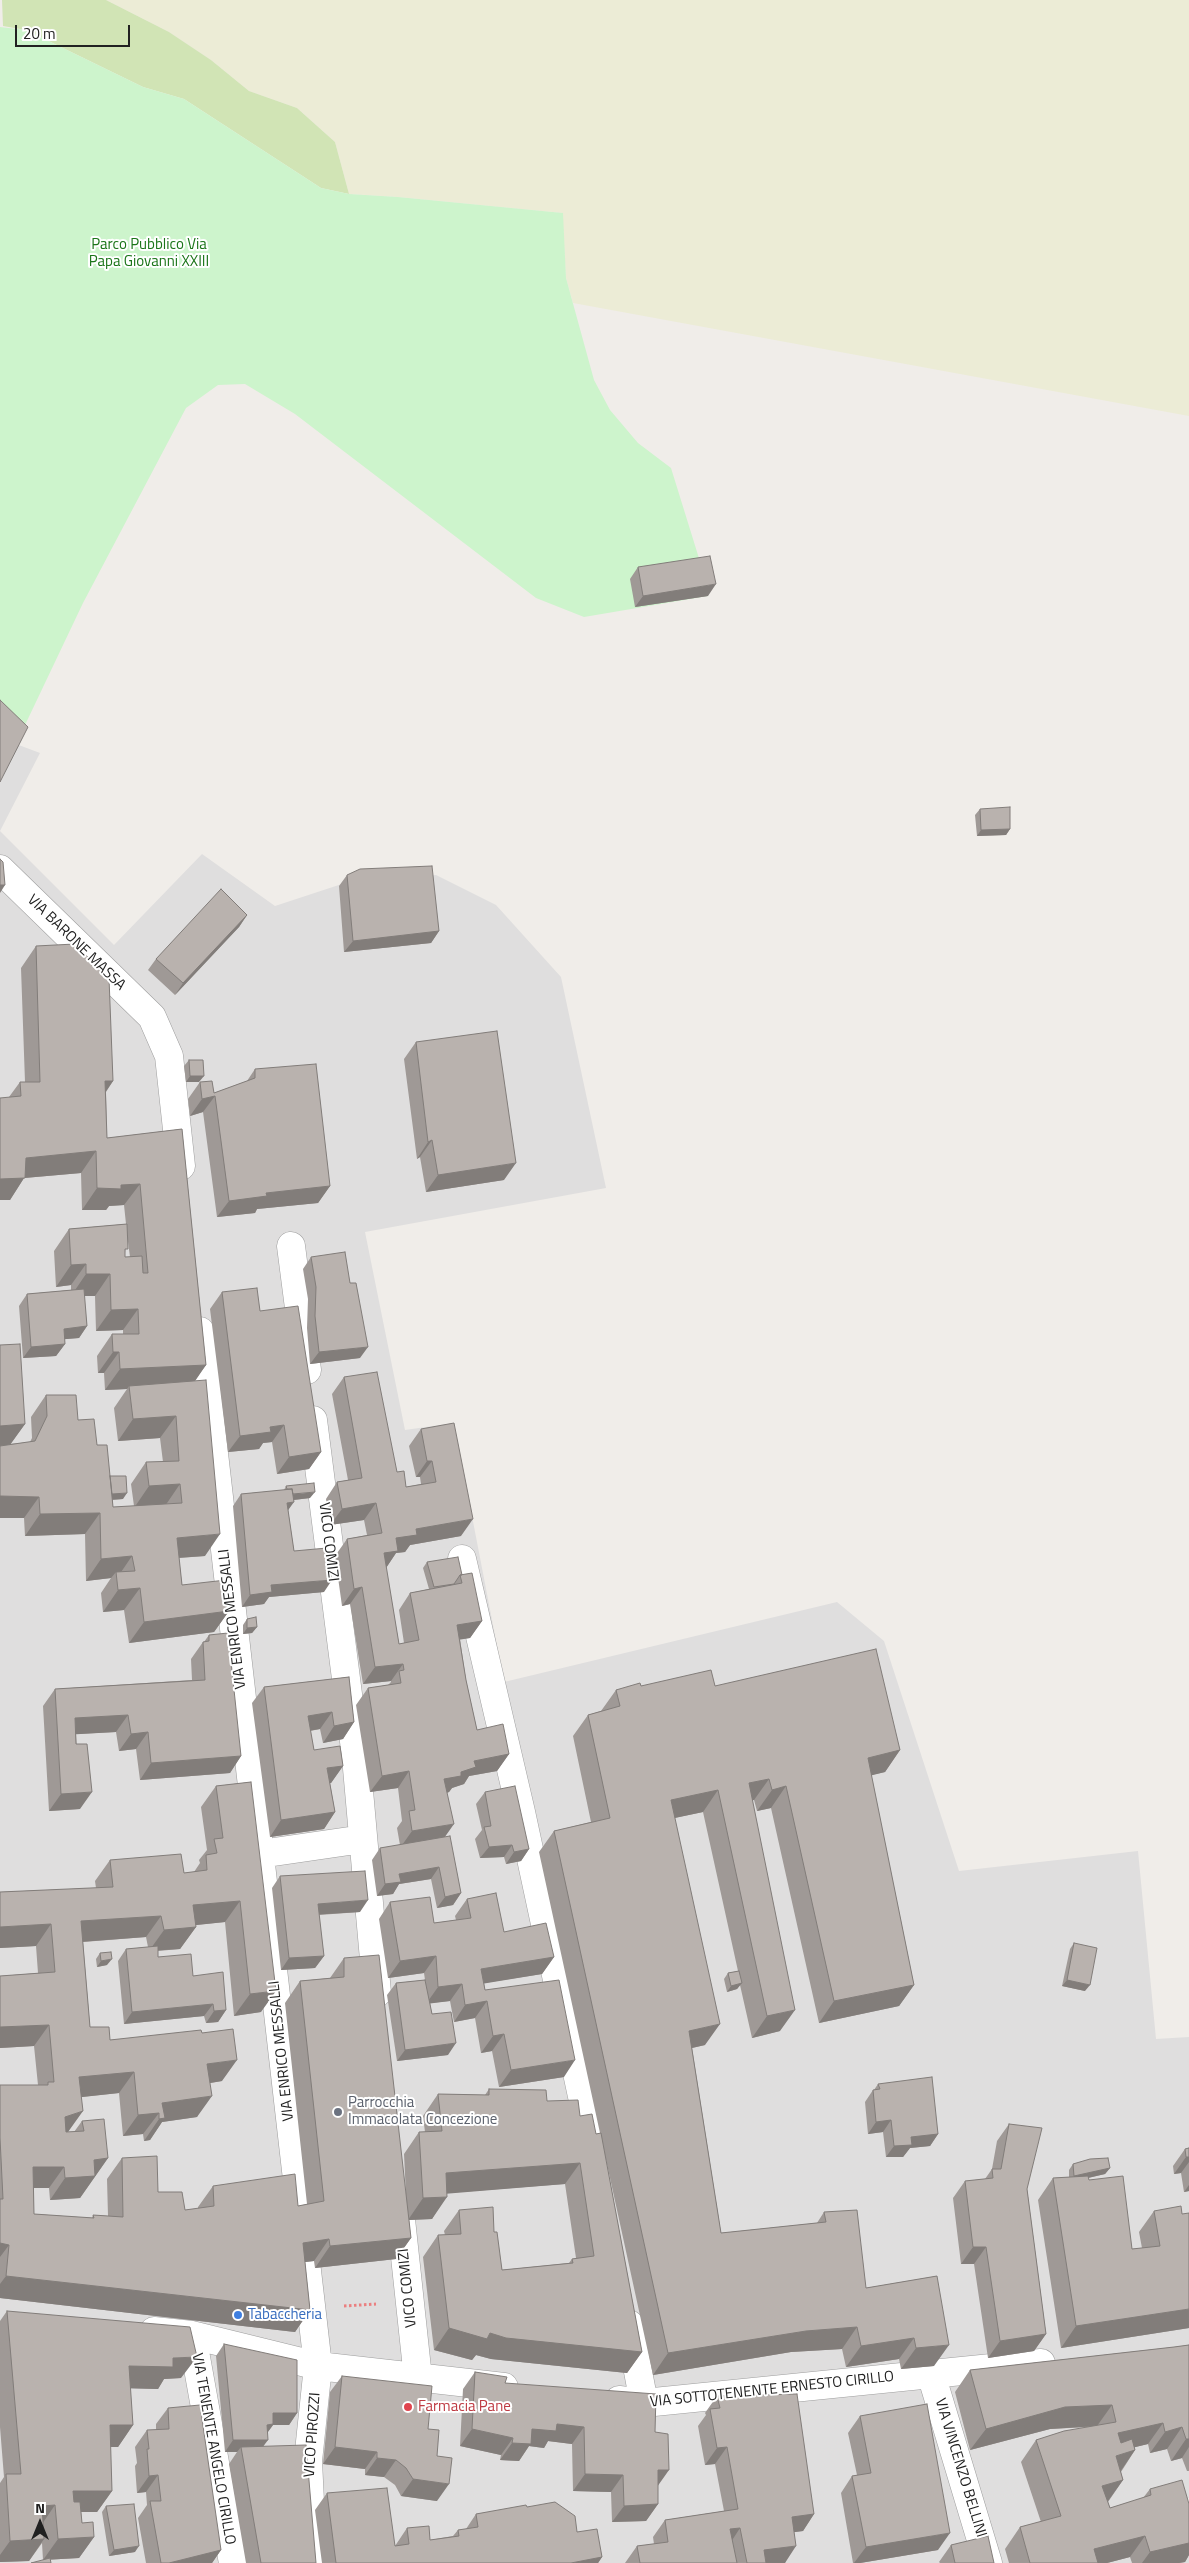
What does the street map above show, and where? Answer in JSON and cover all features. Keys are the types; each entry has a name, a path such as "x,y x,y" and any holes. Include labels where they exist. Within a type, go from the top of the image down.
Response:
{"street":[{"name":"VIA BARONE MASSA","path":"0,868 152,1017 169,1056 184,1194"},
{"name":"VICO COMIZI","path":"292,1246 356,1757 380,2023"},
{"name":"VIA ENRICO MESSALLI","path":"197,1302 302,2223"},
{"path":"462,1559 521,1812 599,2175"},
{"path":"260,1854 362,1839"},
{"name":"VICO COMIZI","path":"397,2186 418,2378"},
{"path":"306,2262 318,2366"},
{"path":"624,2299 644,2403"},
{"path":"125,2329 192,2335 318,2366 526,2390"},
{"name":"VIA TENENTE ANGELO CIRILLO","path":"192,2335 233,2563"},
{"name":"VIA SOTTOTENENTE ERNESTO CIRILLO","path":"595,2398 644,2403 1070,2360"},
{"name":"VICO PIROZZI","path":"313,2563 308,2461 318,2366"},
{"name":"VIA VINCENZO BELLINI","path":"931,2374 988,2563"}],"path":[{"path":"311,2307 410,2302"}],"shaded area":[{"path":"0,728 16,744 40,753 0,831"},
{"path":"0,831 114,945 202,854 275,906 351,881 436,875 496,905 561,977 606,1188 365,1232 405,1430 454,1423 504,1682 837,1602 884,1641 959,1871 1138,1851 1156,2039 1189,2037 1189,2498 1173,2502 1189,2553 1189,2563 0,2563"}],"green space":[{"path":"2,0 106,0 169,32 211,60 249,91 297,108 335,142 349,194 321,188 184,99 143,87 26,30 3,26"},
{"path":"106,0 1189,0 1189,416 573,303 566,278 562,213 349,194 335,142 297,108 249,91 211,60 169,32"},
{"name":"Parco Pubblico Via Papa Giovanni XXIII","path":"0,27 26,30 143,87 184,99 321,188 349,194 563,213 566,278 594,380 610,410 638,443 671,468 702,568 708,596 584,617 536,598 295,414 245,384 218,385 186,408 83,603 16,744 0,728"}],"building":[{"path":"710,556 716,584 643,596 638,567"},
{"path":"0,700 28,727 0,782"},
{"path":"1010,807 1010,829 981,830 980,809"},
{"path":"0,859 3,862 5,885 0,885"},
{"path":"432,866 439,931 353,941 347,875 360,869"},
{"path":"221,889 247,915 183,983 156,959"},
{"path":"75,944 109,978 113,1081 105,1081 107,1138 182,1129 206,1365 120,1369 119,1352 113,1352 112,1334 139,1334 138,1309 111,1310 110,1274 86,1274 86,1264 71,1265 69,1229 127,1224 128,1249 125,1249 125,1257 142,1256 143,1273 148,1273 140,1184 121,1185 121,1189 97,1188 96,1151 26,1158 25,1178 0,1179 0,1098 21,1096 20,1082 40,1082 36,946"},
{"path":"497,1031 516,1163 438,1175 432,1140 428,1142 416,1042"},
{"path":"189,1060 203,1060 204,1076 190,1076"},
{"path":"316,1064 330,1186 266,1193 267,1196 229,1201 215,1096 202,1099 200,1082 212,1081 214,1093 255,1078 255,1069"},
{"path":"345,1252 350,1283 356,1283 368,1347 319,1352 315,1316 316,1287 311,1257"},
{"path":"257,1288 260,1311 298,1306 321,1452 289,1457 284,1425 270,1427 271,1432 240,1436 222,1292"},
{"path":"84,1289 87,1326 64,1329 65,1344 31,1347 27,1294"},
{"path":"20,1344 25,1424 0,1426 0,1345"},
{"path":"377,1372 397,1472 404,1471 406,1487 436,1482 432,1461 427,1461 421,1429 454,1423 473,1519 416,1529 417,1535 396,1538 398,1551 384,1553 399,1644 419,1640 410,1593 462,1583 460,1575 472,1573 482,1621 457,1625 466,1680 477,1730 503,1724 509,1754 474,1761 476,1767 461,1772 461,1776 444,1779 454,1824 412,1831 409,1811 415,1810 409,1771 382,1776 368,1688 401,1683 399,1671 404,1670 403,1664 375,1667 362,1587 354,1589 347,1539 382,1533 376,1503 342,1509 337,1482 362,1478 344,1377"},
{"path":"206,1380 220,1534 177,1538 182,1585 226,1580 229,1611 144,1622 140,1588 118,1590 116,1572 135,1571 132,1556 101,1559 100,1513 40,1514 39,1497 0,1496 0,1446 35,1441 47,1416 46,1395 76,1395 78,1420 94,1419 97,1445 107,1445 113,1507 182,1503 180,1484 149,1486 146,1462 179,1461 176,1416 133,1419 129,1386"},
{"path":"110,1476 126,1476 127,1493 112,1494"},
{"path":"314,1483 315,1492 293,1494 292,1489 287,1489 286,1486"},
{"path":"292,1489 294,1502 287,1503 294,1551 327,1548 332,1580 271,1585 272,1592 250,1595 241,1494"},
{"path":"458,1557 462,1575 454,1584 434,1587 427,1562"},
{"path":"256,1617 257,1627 247,1628 247,1619"},
{"path":"228,1633 241,1756 151,1763 148,1732 131,1734 128,1715 75,1718 76,1744 87,1744 92,1792 61,1794 55,1689 205,1680 203,1642 209,1641 209,1635"},
{"path":"876,1649 900,1750 868,1758 914,1985 834,2001 786,1786 772,1790 769,1779 749,1783 795,2010 767,2016 718,1790 671,1800 720,2024 689,2031 721,2233 826,2222 824,2212 857,2210 866,2288 937,2276 949,2345 916,2348 914,2338 861,2346 857,2327 806,2331 668,2353 554,1831 610,1818 588,1715 620,1706 616,1690 640,1683 641,1686 711,1670 715,1686"},
{"path":"349,1677 354,1722 334,1726 332,1712 308,1716 314,1750 340,1746 343,1766 327,1768 335,1812 281,1820 264,1687"},
{"path":"251,1782 276,1991 250,1994 240,1901 193,1905 196,1927 164,1930 161,1916 81,1921 90,2027 109,2027 110,2040 201,2030 202,2033 233,2029 237,2060 207,2064 212,2096 162,2103 165,2118 159,2119 159,2113 138,2115 134,2072 79,2077 83,2111 65,2117 66,2132 84,2131 82,2121 104,2119 108,2158 94,2160 95,2176 65,2178 64,2167 33,2167 34,2214 94,2218 93,2215 123,2217 122,2158 157,2156 158,2192 182,2192 185,2210 214,2206 213,2186 295,2174 298,2206 324,2201 300,1981 344,1977 344,1958 379,1955 411,2238 330,2246 329,2239 303,2243 310,2310 6,2276 9,2245 0,2243 0,2199 3,2199 0,2085 48,2085 48,2082 54,2082 49,2025 0,2027 0,1976 55,1972 51,1924 0,1927 0,1892 113,1887 110,1860 181,1854 184,1873 207,1870 206,1855 217,1853 214,1839 223,1838 216,1786"},
{"path":"515,1786 529,1849 514,1852 512,1845 489,1847 484,1827 491,1826 485,1792"},
{"path":"450,1836 461,1893 445,1897 439,1867 399,1874 401,1882 385,1884 380,1848"},
{"path":"365,1871 368,1900 318,1904 324,1956 289,1958 280,1876"},
{"path":"496,1893 504,1932 546,1923 554,1957 481,1969 485,1990 559,1980 575,2060 511,2070 504,2034 493,2036 487,2001 465,2005 462,1984 438,1987 436,1956 400,1961 390,1902 430,1897 434,1923 471,1918 467,1899"},
{"path":"1074,1943 1097,1948 1090,1985 1067,1980"},
{"path":"158,1946 158,1957 191,1954 193,1976 223,1972 226,2010 214,2011 213,2004 132,2012 126,1949"},
{"path":"111,1952 112,1959 101,1961 100,1953"},
{"path":"739,1971 742,1983 731,1986 728,1973"},
{"path":"425,1980 432,2014 451,2012 456,2043 405,2050 396,1983"},
{"path":"932,2077 938,2134 911,2137 912,2145 894,2146 891,2120 876,2122 873,2090 880,2089 878,2084"},
{"path":"489,2089 546,2090 547,2101 578,2100 580,2116 592,2114 596,2134 601,2133 642,2352 506,2338 490,2333 487,2339 449,2328 438,2235 461,2234 459,2210 493,2207 494,2232 497,2232 502,2270 573,2263 572,2259 594,2256 580,2163 446,2173 447,2197 423,2198 419,2132 442,2131 438,2094 489,2095"},
{"path":"1009,2124 1042,2128 1027,2189 1046,2334 1000,2341 986,2247 973,2247 965,2181 993,2178 992,2169 1001,2169"},
{"path":"1189,2148 1189,2157 1186,2157 1185,2149"},
{"path":"1108,2158 1110,2168 1074,2176 1073,2164 1090,2159"},
{"path":"1088,2176 1089,2180 1123,2176 1132,2249 1160,2246 1154,2211 1181,2206 1182,2214 1189,2213 1189,2309 1076,2326 1053,2178"},
{"path":"7,2311 190,2327 197,2357 173,2358 173,2367 129,2366 133,2425 110,2425 112,2491 73,2491 74,2502 80,2502 82,2523 93,2522 94,2537 58,2539 55,2505 42,2506 44,2539 10,2541 6,2474 21,2474"},
{"path":"224,2344 297,2360 297,2413 273,2413 273,2424 267,2425 268,2440 233,2440"},
{"path":"1189,2345 1189,2439 1186,2439 1182,2427 1165,2432 1163,2423 1118,2433 1121,2443 1132,2439 1135,2450 1116,2456 1123,2480 1102,2486 1110,2508 1151,2495 1150,2489 1182,2480 1189,2504 1189,2543 1150,2552 1145,2536 1094,2549 1098,2563 1030,2563 1020,2527 1061,2516 1036,2440 1064,2431 1116,2422 1112,2405 1065,2407 986,2429 970,2370"},
{"path":"475,2372 507,2377 505,2383 656,2394 655,2432 668,2434 669,2470 658,2470 658,2504 624,2506 623,2475 585,2474 584,2427 557,2424 556,2431 532,2429 531,2444 512,2443 513,2438 472,2429"},
{"path":"342,2376 432,2386 428,2429 439,2430 437,2456 452,2458 449,2484 413,2479 406,2468 396,2460 377,2458 377,2452 335,2447"},
{"path":"797,2394 814,2514 792,2517 796,2546 764,2550 766,2563 747,2563 740,2528 730,2529 737,2563 640,2563 637,2546 668,2542 665,2520 738,2509 727,2447 717,2448 710,2409 720,2408 717,2396"},
{"path":"927,2404 950,2533 866,2547 852,2476 871,2473 860,2416"},
{"path":"200,2405 221,2550 169,2563 161,2563 150,2501 161,2501 158,2475 149,2476 147,2430 169,2429 168,2408"},
{"path":"306,2445 316,2563 261,2563 241,2447"},
{"path":"387,2488 395,2546 409,2544 407,2528 429,2526 430,2540 459,2536 458,2530 478,2527 476,2514 555,2502 575,2516 577,2532 597,2529 602,2557 571,2563 336,2563 327,2493"},
{"path":"134,2504 139,2546 114,2550 106,2506"},
{"path":"988,2536 994,2563 955,2563 951,2545"},
{"path":"50,2558 51,2563 31,2563"}],"place":[{"name":"Parrocchia Immacolata Concezione","path":"338,2112"},
{"name":"Tabaccheria","path":"238,2315"},
{"name":"Farmacia Pane","path":"408,2407"}]}
